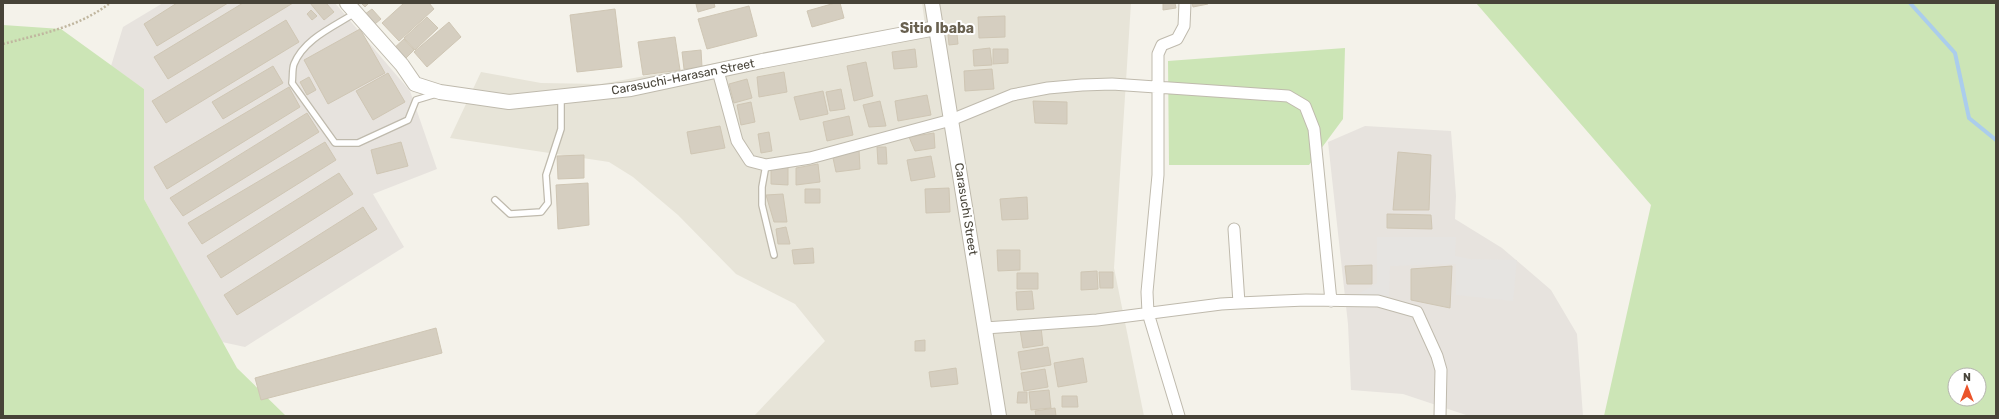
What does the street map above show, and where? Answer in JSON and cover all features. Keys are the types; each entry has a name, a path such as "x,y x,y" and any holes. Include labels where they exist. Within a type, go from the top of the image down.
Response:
{"street":[{"name":"Carasuchi Street","path":"932,3 999,416"},
{"path":"1179,416 1148,313 1147,292 1158,175 1158,54 1162,44 1177,39 1184,26 1185,3"},
{"name":"Carasuchi-Harasan Street","path":"351,8 402,65 415,84 440,92 509,102 631,89 936,28"},
{"path":"718,71 737,141 750,161 766,165 810,158 951,120 1012,95 1048,88 1082,85 1157,86 1288,96 1305,106 1314,128 1331,301"},
{"path":"1234,228 1239,303"},
{"path":"985,328 1097,320 1239,303 1378,301 1417,312 1437,356 1441,370 1440,416"}],"lane":[{"path":"351,8 310,41 301,52 294,65 292,83 335,143 358,143 408,120 416,100 440,92"},
{"path":"496,200 510,214 541,212 548,203 546,175 561,129 561,97"},
{"path":"766,165 762,187 762,205 774,255"}],"path":[{"path":"3,44 61,29 97,13 110,3"}],"shaded area":[{"path":"163,3 335,3 410,91 437,169 373,194 404,247 245,347 222,342 144,199 144,89 111,66 123,27"},
{"path":"922,3 1131,3 1114,268 1144,416 754,416 825,341 795,304 736,274 678,215 633,177 609,162 450,138 481,72 541,83 601,84 925,25"},
{"path":"1365,126 1451,131 1456,196 1455,219 1502,248 1551,290 1577,334 1583,416 1469,416 1403,394 1351,390 1348,324 1328,142"},
{"path":"1377,237 1456,237 1455,256 1470,259 1517,260 1513,301 1456,295 1456,264 1390,266 1389,297 1356,295 1377,283"}],"green space":[{"path":"1476,3 1996,3 1996,416 1604,416 1651,205"},
{"path":"3,25 61,29 144,89 144,199 237,368 286,416 3,416"},
{"path":"1345,48 1343,119 1309,165 1169,165 1168,61"}],"building":[{"path":"177,3 228,3 157,46 144,24"},
{"path":"243,3 293,3 168,79 154,57"},
{"path":"310,3 326,3 334,12 324,20"},
{"path":"361,3 369,3 365,7"},
{"path":"404,3 429,3 434,9 399,41 382,23"},
{"path":"714,3 715,7 698,12 696,4"},
{"path":"840,3 844,18 812,27 807,11"},
{"path":"1163,3 1175,3 1176,8 1163,10"},
{"path":"1192,3 1208,3 1208,4 1193,7"},
{"path":"749,6 757,36 707,49 698,19"},
{"path":"372,9 381,19 370,28 361,17"},
{"path":"615,9 622,67 577,72 570,15"},
{"path":"311,10 317,16 312,20 307,14"},
{"path":"1005,16 1005,37 979,38 978,17"},
{"path":"427,17 438,28 415,50 404,38"},
{"path":"286,20 299,42 166,123 152,101"},
{"path":"449,22 461,37 427,67 414,52"},
{"path":"360,29 385,73 328,104 304,60"},
{"path":"957,34 958,44 949,45 948,35"},
{"path":"675,37 680,70 643,75 638,42"},
{"path":"404,39 414,50 403,61 392,50"},
{"path":"990,48 992,65 974,66 973,50"},
{"path":"915,49 917,67 894,69 892,52"},
{"path":"993,49 1008,49 1008,63 993,64"},
{"path":"701,50 702,67 684,69 682,52"},
{"path":"866,62 873,96 854,101 847,66"},
{"path":"273,66 283,83 223,119 212,102"},
{"path":"992,69 994,89 965,91 964,71"},
{"path":"784,72 787,92 759,97 757,77"},
{"path":"388,73 405,102 373,120 356,91"},
{"path":"309,77 316,90 307,95 300,82"},
{"path":"747,79 752,98 734,103 729,84"},
{"path":"289,87 300,107 167,189 154,167"},
{"path":"841,89 845,109 830,111 826,92"},
{"path":"823,91 828,114 800,120 794,97"},
{"path":"927,95 931,115 898,121 895,101"},
{"path":"880,101 886,126 869,127 863,105"},
{"path":"1033,101 1067,102 1067,124 1035,123"},
{"path":"751,102 755,122 741,125 737,105"},
{"path":"307,113 319,132 183,216 170,198"},
{"path":"849,116 853,135 827,141 823,122"},
{"path":"720,126 725,148 691,154 687,132"},
{"path":"769,132 772,151 761,153 758,134"},
{"path":"934,133 935,148 915,151 909,137"},
{"path":"325,142 336,160 202,244 188,223"},
{"path":"401,142 408,166 377,174 371,150"},
{"path":"877,147 886,147 887,164 878,164"},
{"path":"859,150 860,169 836,172 833,158"},
{"path":"1398,152 1431,155 1429,210 1393,210"},
{"path":"584,155 584,178 558,179 557,156"},
{"path":"931,156 935,177 911,181 907,160"},
{"path":"818,164 820,182 796,185 796,168"},
{"path":"788,167 788,185 771,184 771,169"},
{"path":"339,173 353,194 221,278 207,256"},
{"path":"588,183 589,225 558,229 556,185"},
{"path":"949,188 950,212 926,213 925,189"},
{"path":"805,189 820,189 820,203 805,203"},
{"path":"783,194 787,222 774,222 766,195"},
{"path":"1027,197 1028,219 1002,220 1000,199"},
{"path":"363,207 377,229 237,315 224,295"},
{"path":"1387,214 1431,215 1432,229 1387,228"},
{"path":"786,227 790,244 778,244 776,229"},
{"path":"813,248 814,263 794,264 792,250"},
{"path":"997,250 1020,250 1020,270 998,271"},
{"path":"1372,265 1372,284 1347,284 1345,266"},
{"path":"1452,266 1450,308 1411,300 1411,269"},
{"path":"1097,271 1098,289 1081,290 1081,272"},
{"path":"1099,272 1113,272 1113,288 1100,288"},
{"path":"1017,273 1038,273 1038,289 1017,289"},
{"path":"1032,291 1034,309 1017,310 1016,292"},
{"path":"1041,327 1043,345 1023,348 1020,330"},
{"path":"436,328 442,353 261,400 255,378"},
{"path":"925,340 925,351 915,351 915,341"},
{"path":"1048,347 1051,365 1021,370 1018,352"},
{"path":"1083,358 1087,382 1058,387 1054,363"},
{"path":"956,368 958,384 931,387 929,372"},
{"path":"1045,369 1048,387 1024,391 1021,373"},
{"path":"1049,390 1051,408 1031,410 1029,392"},
{"path":"1018,392 1027,392 1027,403 1017,403"},
{"path":"1062,396 1077,396 1078,407 1062,407"},
{"path":"1055,408 1056,416 1036,416 1035,411"}],"waterway":[{"path":"1910,3 1955,53 1969,118 1996,140"}],"district":[{"name":"Sitio Ibaba","path":"937,28"}]}
